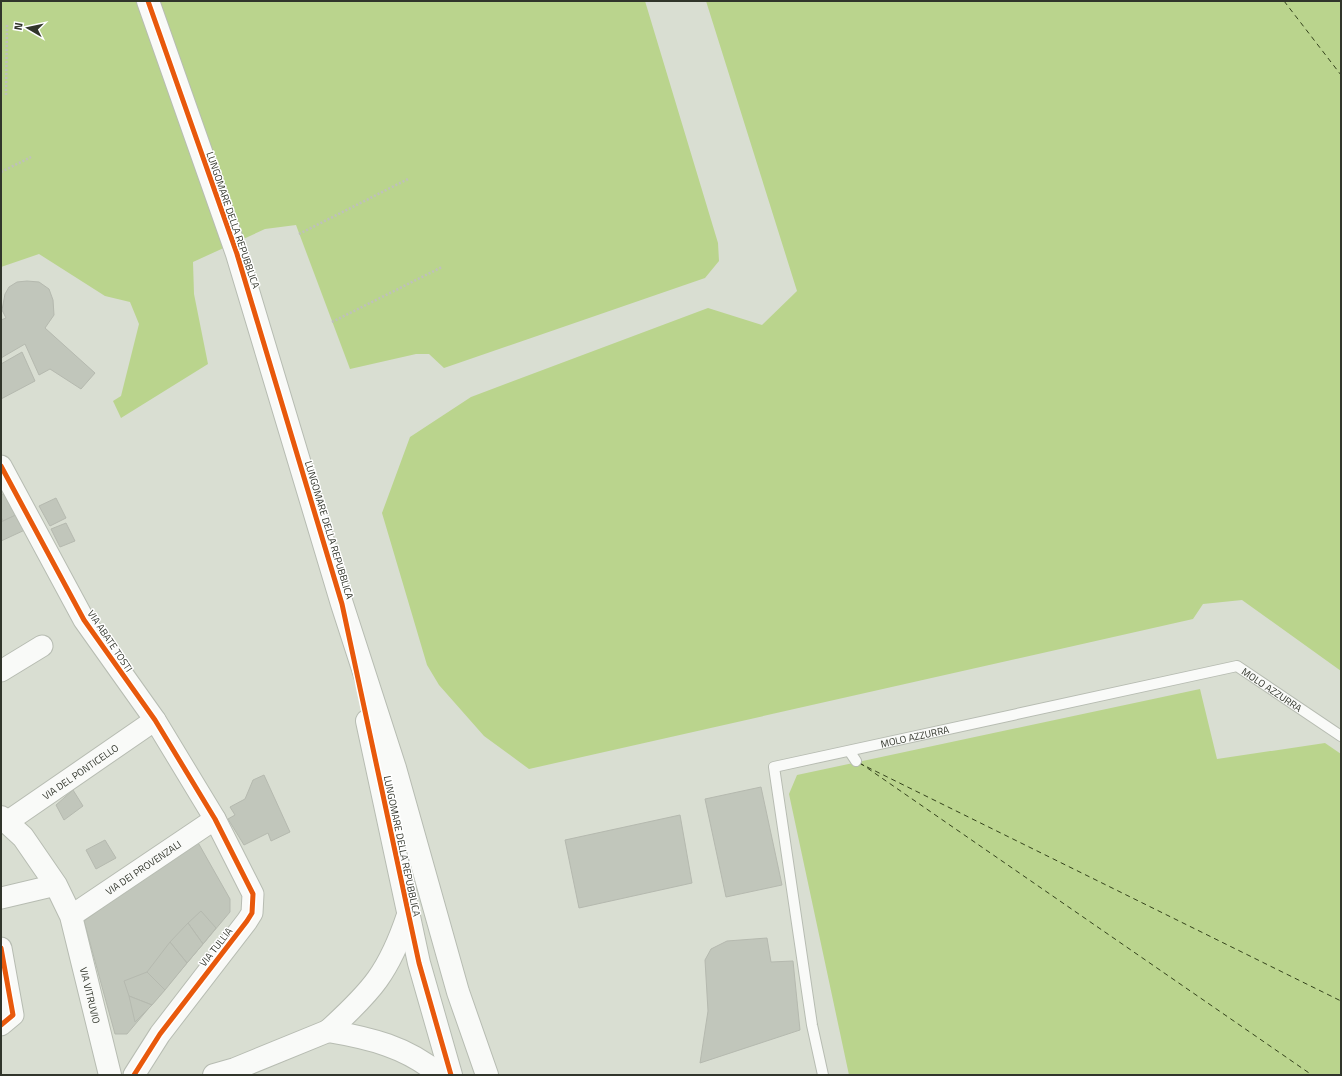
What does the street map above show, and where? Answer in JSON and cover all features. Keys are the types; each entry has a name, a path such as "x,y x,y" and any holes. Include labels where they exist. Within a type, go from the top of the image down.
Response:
{"main road":[{"name":"LUNGOMARE DELLA REPUBBLICA","path":"148,1 237,254 342,604 395,768 458,992 487,1075"},
{"name":"LUNGOMARE DELLA REPUBBLICA","path":"342,604 408,915 430,1007 452,1075"},
{"name":"VIA VITRUVIO","path":"4,819 23,837 56,885 71,916 110,1075"},
{"path":"224,1074 328,1031 360,1002 380,978 396,948 408,915"},
{"path":"328,1031 364,1037 402,1050 423,1062 440,1075"}],"street":[{"name":"VIA ABATE TOSTI","path":"1,466 84,620 155,720 215,819"},
{"path":"1,671 42,646"},
{"name":"VIA DEL PONTICELLO","path":"4,819 155,720"},
{"name":"VIA DEI PROVENZALI","path":"71,916 215,819"},
{"name":"VIA TULLIA","path":"134,1075 156,1040 252,913 253,894 215,819"},
{"path":"1,898 56,885"},
{"path":"1,948 13,1015 1,1025"}],"lane":[{"name":"MOLO AZZURRA","path":"823,1075 812,1025 774,767 850,752 1237,666 1341,736"},
{"path":"850,752 856,761"}],"path":[{"path":"6,95 7,25"},
{"path":"1,70 6,70"},
{"path":"1,172 31,157"},
{"path":"299,234 408,179"},
{"path":"332,322 442,267"}],"shaded area":[{"path":"1,1 645,1 718,243 719,261 705,278 444,368 429,354 416,354 350,369 296,225 265,229 193,262 194,294 208,364 121,418 113,401 121,396 139,324 130,302 105,296 39,254 1,267"},
{"path":"706,1 1341,1 1341,671 1242,600 1203,604 1193,619 529,769 484,736 439,685 427,665 382,513 410,437 471,397 708,308 762,325 797,291"},
{"path":"1200,689 1217,759 1325,743 1341,754 1341,1075 849,1075 789,794 797,775"}],"building":[{"path":"17,282 39,282 49,289 53,300 54,315 45,328 95,373 81,389 50,369 39,375 25,344 1,358 1,320 6,318 2,310 5,294 9,287"},
{"path":"22,352 35,381 1,399 1,364"},
{"path":"8,491 20,513 3,521 1,517 1,495"},
{"path":"56,498 66,518 50,526 39,506"},
{"path":"20,513 27,529 1,541 1,522"},
{"path":"66,523 75,541 60,547 51,529"},
{"path":"264,775 290,832 271,841 268,833 244,845 228,819 235,815 230,807 245,799 253,780"},
{"path":"761,787 782,885 726,897 705,799"},
{"path":"73,790 83,806 64,820 56,805"},
{"path":"680,815 692,883 579,908 565,840"},
{"path":"196,839 230,899 230,912 127,1034 115,1034 84,921"},
{"path":"105,840 116,858 96,869 86,850"},
{"path":"201,911 216,928 203,944 188,923"},
{"path":"188,923 203,944 187,963 170,942"},
{"path":"767,938 771,962 793,961 800,1030 700,1063 708,1011 705,960 711,949 727,941"},
{"path":"170,942 187,963 165,990 147,972"},
{"path":"147,972 165,990 152,1005 129,996 124,981"},
{"path":"129,996 152,1005 135,1022"}],"ferry route":[{"path":"1284,1 1341,75"},
{"path":"859,763 1341,1001"},
{"path":"860,763 1312,1075"}],"cycle path":[{"path":"148,1 237,254 342,604 419,963 451,1075"},
{"path":"1,466 84,620 155,720 215,819 253,894 252,913 247,921 160,1034 134,1075"},
{"path":"1,948 13,1015 1,1025"}]}
